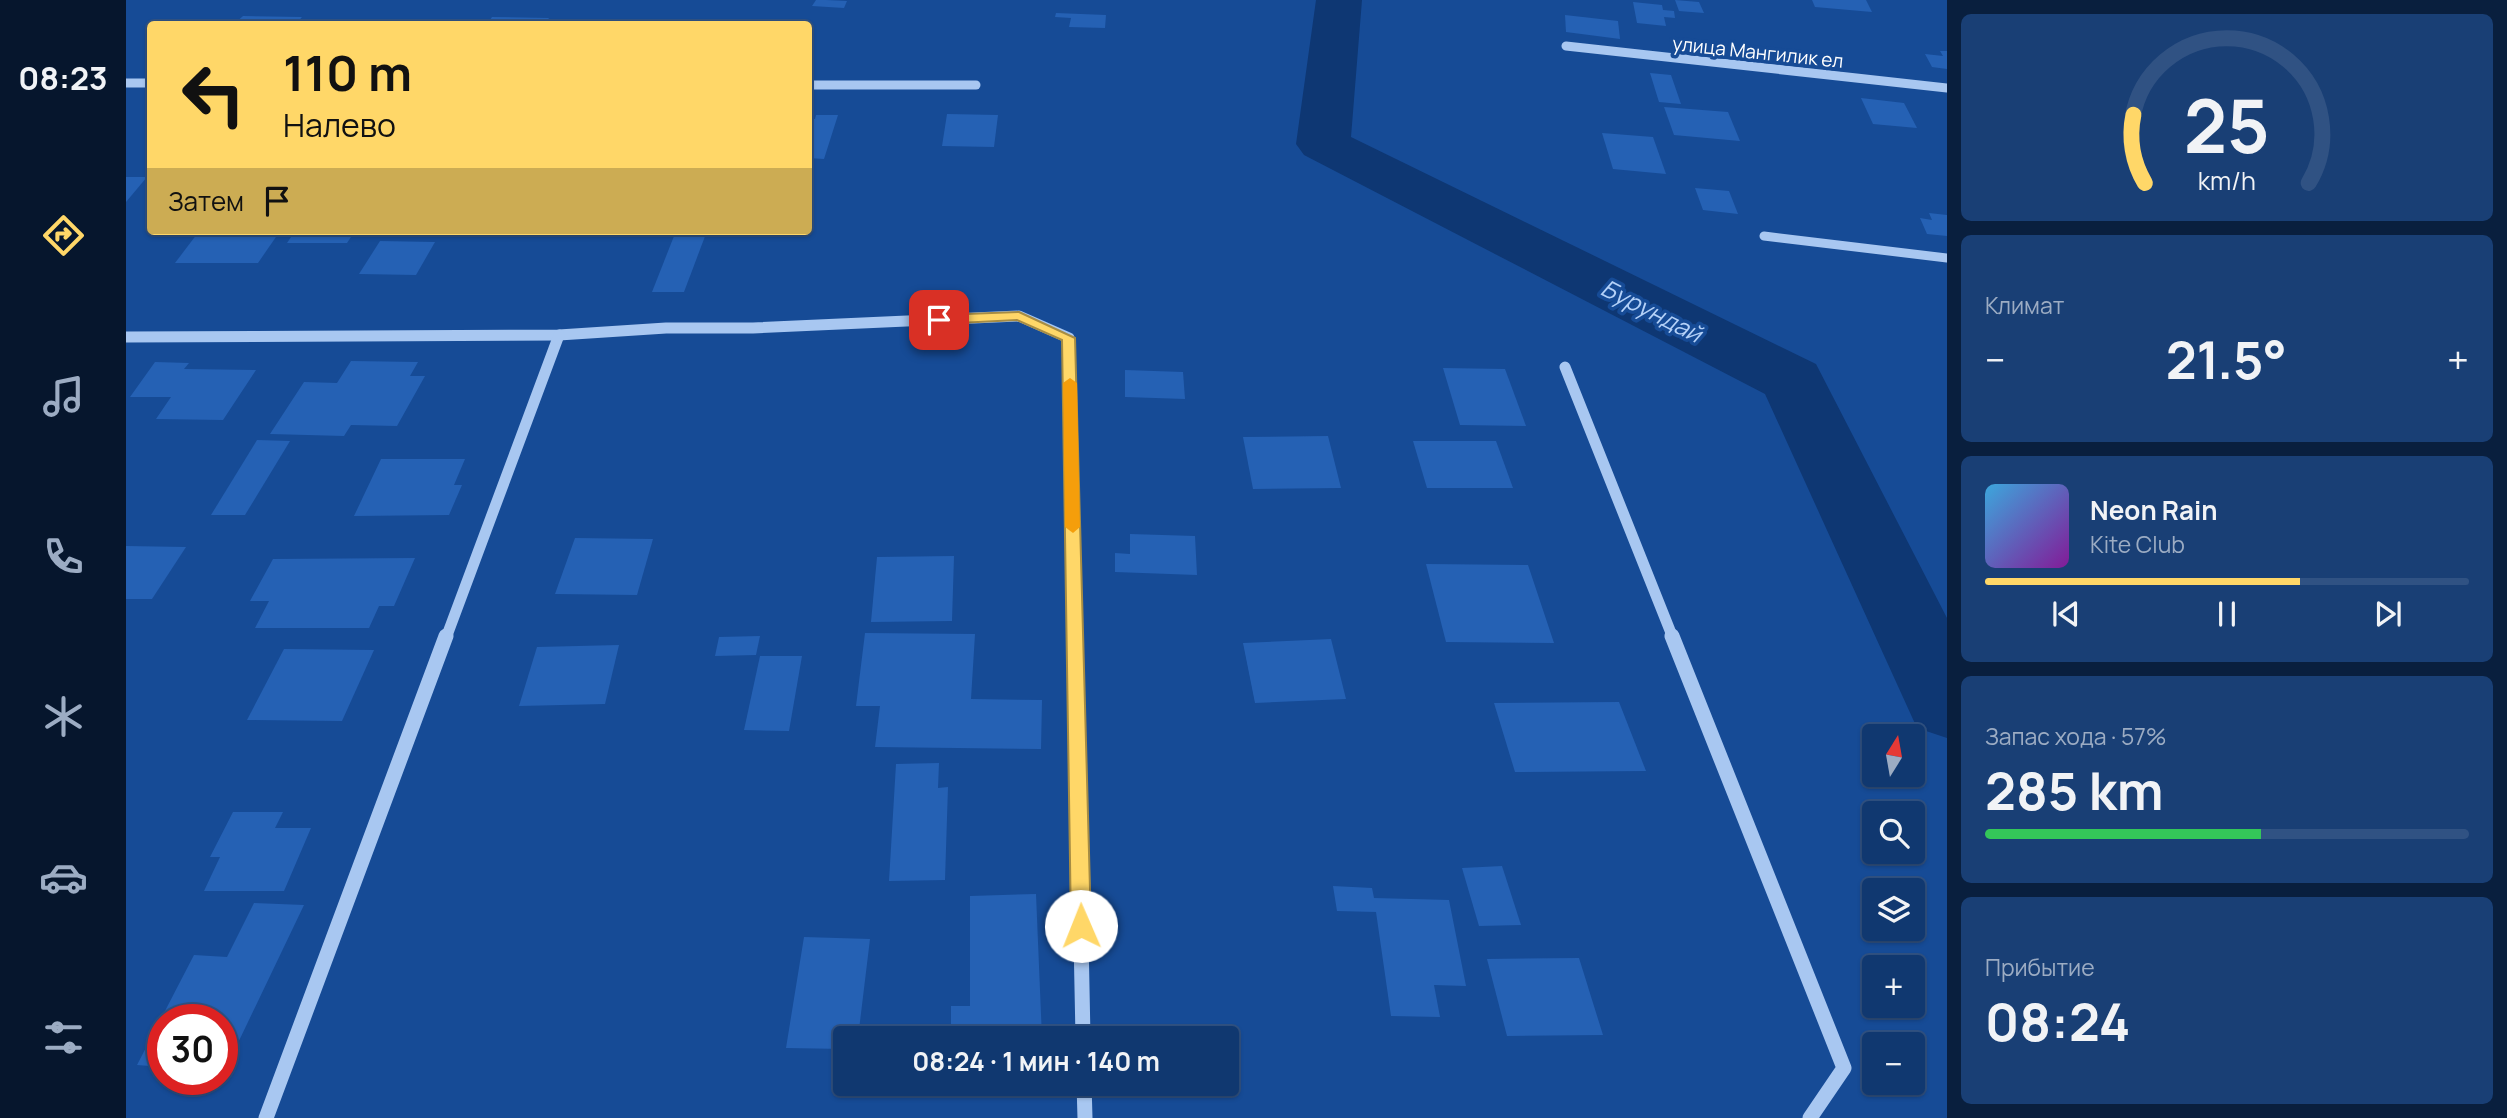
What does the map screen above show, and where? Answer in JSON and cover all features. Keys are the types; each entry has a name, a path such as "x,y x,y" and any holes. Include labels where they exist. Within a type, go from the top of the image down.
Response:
{"street":[{"name":"улица Мангилик ел","path":"1566,46 1947,88"},
{"path":"126,83 147,83"},
{"path":"812,85 976,85"},
{"path":"1764,236 1947,258"},
{"path":"126,337 559,335 666,328 753,328 1019,316 1069,338 1083,1026"},
{"path":"266,1118 559,335"},
{"path":"1565,368 1844,1068 1810,1118"},
{"path":"1084,1096 1085,1118"}],"building":[{"path":"816,0 847,1 844,8 812,6"},
{"path":"1675,0 1699,2 1704,13 1679,11"},
{"path":"1812,0 1866,0 1872,12 1815,7"},
{"path":"1633,2 1662,5 1663,10 1674,11 1675,18 1664,17 1666,26 1637,23"},
{"path":"1056,13 1106,15 1105,28 1069,27 1071,18 1055,17"},
{"path":"1565,15 1618,21 1620,39 1566,32"},
{"path":"243,16 302,17 299,21 237,21"},
{"path":"492,17 549,18 547,21 489,21"},
{"path":"1940,51 1947,51 1947,69 1932,67 1925,54 1943,56"},
{"path":"1650,73 1671,75 1681,104 1659,102"},
{"path":"1861,98 1904,103 1917,128 1873,124"},
{"path":"1664,107 1728,112 1740,141 1674,135"},
{"path":"947,114 998,115 994,147 942,146"},
{"path":"816,115 838,115 824,159 812,158 812,119 815,119"},
{"path":"1602,133 1653,137 1666,174 1613,169"},
{"path":"126,177 147,177 126,202"},
{"path":"1695,188 1729,191 1738,214 1703,210"},
{"path":"1929,213 1947,215 1947,236 1927,234 1920,218 1932,220"},
{"path":"196,235 277,235 258,263 175,263"},
{"path":"292,235 352,235 347,243 287,243"},
{"path":"674,235 705,235 684,292 652,292"},
{"path":"380,241 435,242 416,275 359,274"},
{"path":"351,361 418,362 410,376 425,376 397,426 351,425 344,436 270,434 304,382 337,383"},
{"path":"155,362 189,363 184,369 256,370 223,420 156,419 171,397 130,397"},
{"path":"1443,368 1505,369 1526,426 1460,425"},
{"path":"1125,370 1183,372 1185,399 1125,397"},
{"path":"1328,436 1341,488 1253,489 1243,437"},
{"path":"257,440 290,441 245,515 211,515"},
{"path":"1413,441 1496,441 1513,488 1427,488"},
{"path":"381,459 465,459 454,485 462,485 449,515 354,516"},
{"path":"1130,534 1195,536 1197,575 1115,572 1115,553 1130,554"},
{"path":"575,538 653,539 637,595 555,594"},
{"path":"126,546 186,547 152,599 126,599"},
{"path":"954,556 952,621 871,622 877,557"},
{"path":"415,558 394,606 379,606 369,628 255,628 269,601 250,601 273,559"},
{"path":"1426,564 1528,565 1554,643 1446,642"},
{"path":"865,633 975,634 971,699 1042,700 1041,749 875,747 880,706 856,706"},
{"path":"760,636 756,655 715,656 719,637"},
{"path":"1331,639 1346,699 1255,703 1243,643"},
{"path":"619,645 605,704 519,706 537,647"},
{"path":"284,649 374,650 342,721 247,720"},
{"path":"760,656 802,656 789,731 744,730"},
{"path":"1619,702 1646,771 1515,772 1494,703"},
{"path":"939,763 938,788 948,787 945,880 889,881 896,764"},
{"path":"233,812 283,812 275,828 311,828 284,891 204,891 220,857 210,857"},
{"path":"1502,866 1521,925 1479,926 1462,868"},
{"path":"1333,886 1372,888 1374,898 1449,900 1466,986 1434,985 1440,1017 1391,1016 1376,912 1337,911"},
{"path":"1036,894 1042,1026 951,1026 951,1006 970,1006 970,896"},
{"path":"254,903 304,905 238,1043 238,1004 169,1004 194,955 227,957"},
{"path":"804,937 870,939 859,1026 833,1026 833,1049 786,1048"},
{"path":"1579,958 1603,1035 1507,1036 1487,959"},
{"path":"147,1046 147,1066 137,1065"}],"waterway":[{"name":"Бурундай","path":"1339,0 1323,144 1792,380 1947,702"}],"slow traffic":[{"path":"1070,383 1073,527"}],"route":[{"path":"939,320 1019,316 1069,338 1081,926"}]}
